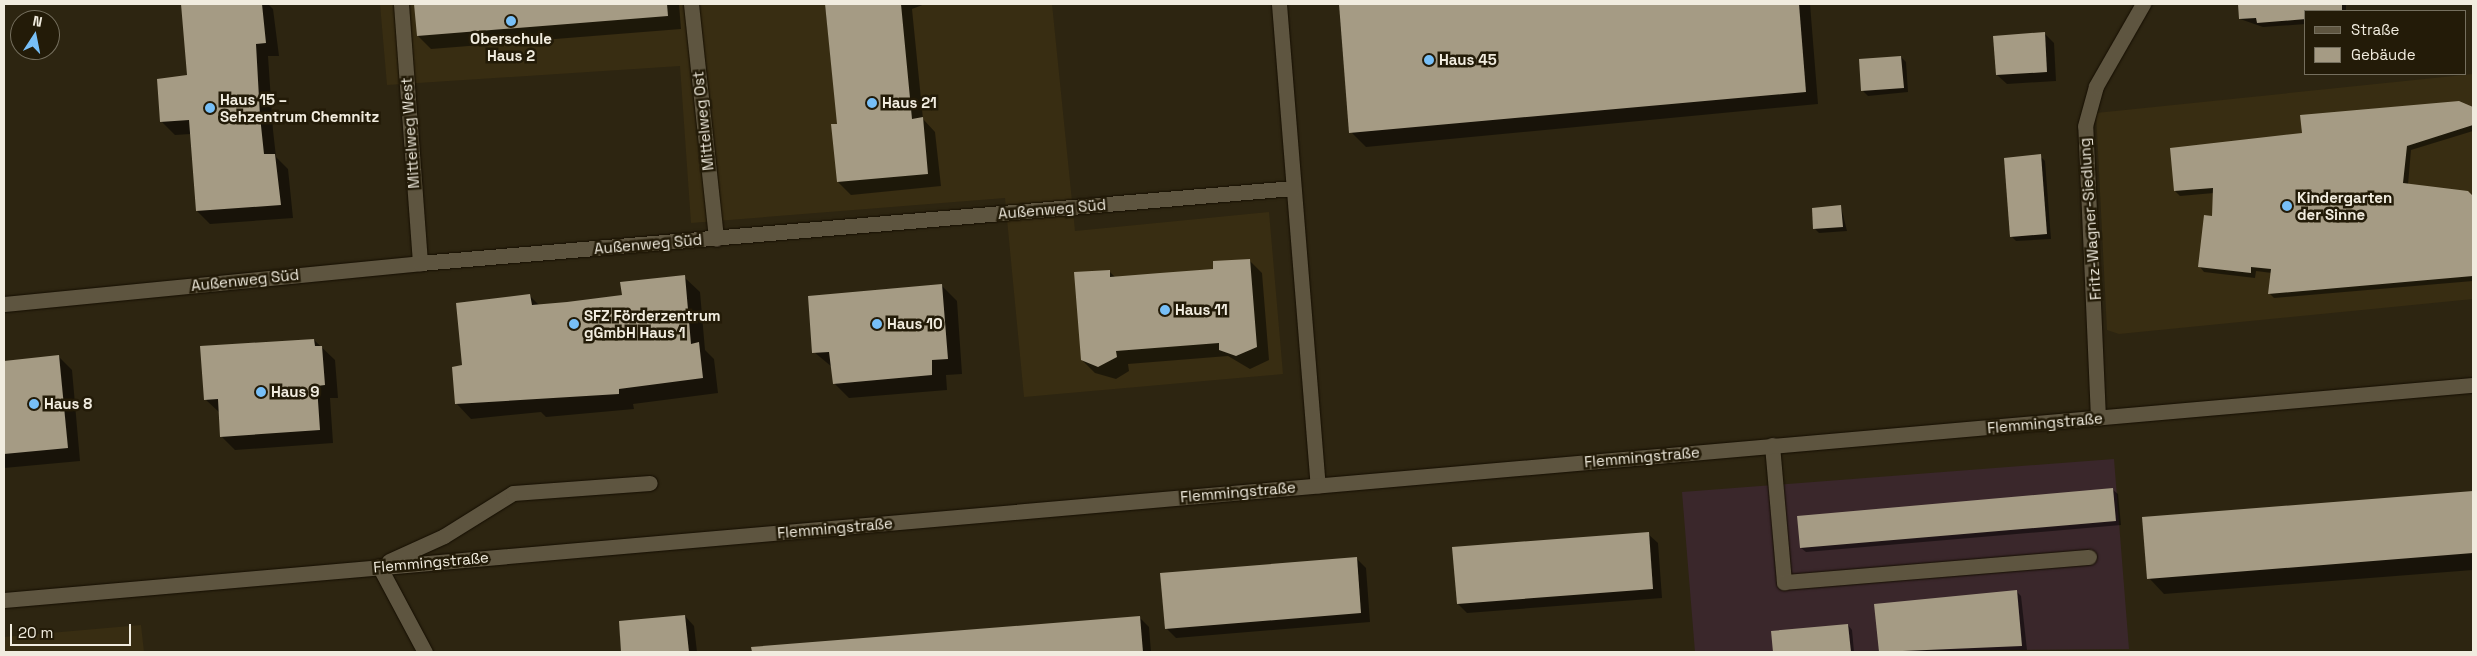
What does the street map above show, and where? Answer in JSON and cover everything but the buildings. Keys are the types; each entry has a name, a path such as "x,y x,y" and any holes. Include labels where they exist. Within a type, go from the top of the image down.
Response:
{"street":[{"name":"Mittelweg West","path":"401,4 420,263"},
{"name":"Mittelweg Ost","path":"691,4 716,239"},
{"path":"1279,4 1318,485"},
{"name":"Fritz-Wagner-Siedlung","path":"2098,418 2084,126 2096,86 2143,4"},
{"name":"Außenweg Süd","path":"4,304 420,263 1293,188"},
{"name":"Flemmingstraße","path":"4,600 2473,385"},
{"path":"1772,445 1784,582 2089,557"},
{"path":"425,652 379,566 444,536 513,493 650,483"}],"shaded area":[{"path":"380,4 1052,4 1075,231 1269,212 1283,374 1024,397 1005,198 691,223 680,66 387,85"},
{"name":"Kindergarten der Sinne","path":"2473,74 2473,299 2119,334 2107,330 2096,113"},
{"path":"2114,459 2129,649 1695,652 1682,492"},
{"path":"141,625 144,652 4,652 4,637"}],"place":[{"name":"Oberschule Haus 2","path":"511,21"},
{"name":"Haus 45","path":"1429,60"},
{"name":"Haus 21","path":"872,103"},
{"name":"Haus 15 – Sehzentrum Chemnitz","path":"210,108"},
{"name":"Kindergarten der Sinne","path":"2287,206"},
{"name":"Haus 11","path":"1165,310"},
{"name":"SFZ Förderzentrum gGmbH Haus 1","path":"574,324"},
{"name":"Haus 10","path":"877,324"},
{"name":"Haus 9","path":"261,392"},
{"name":"Haus 8","path":"34,404"}]}
